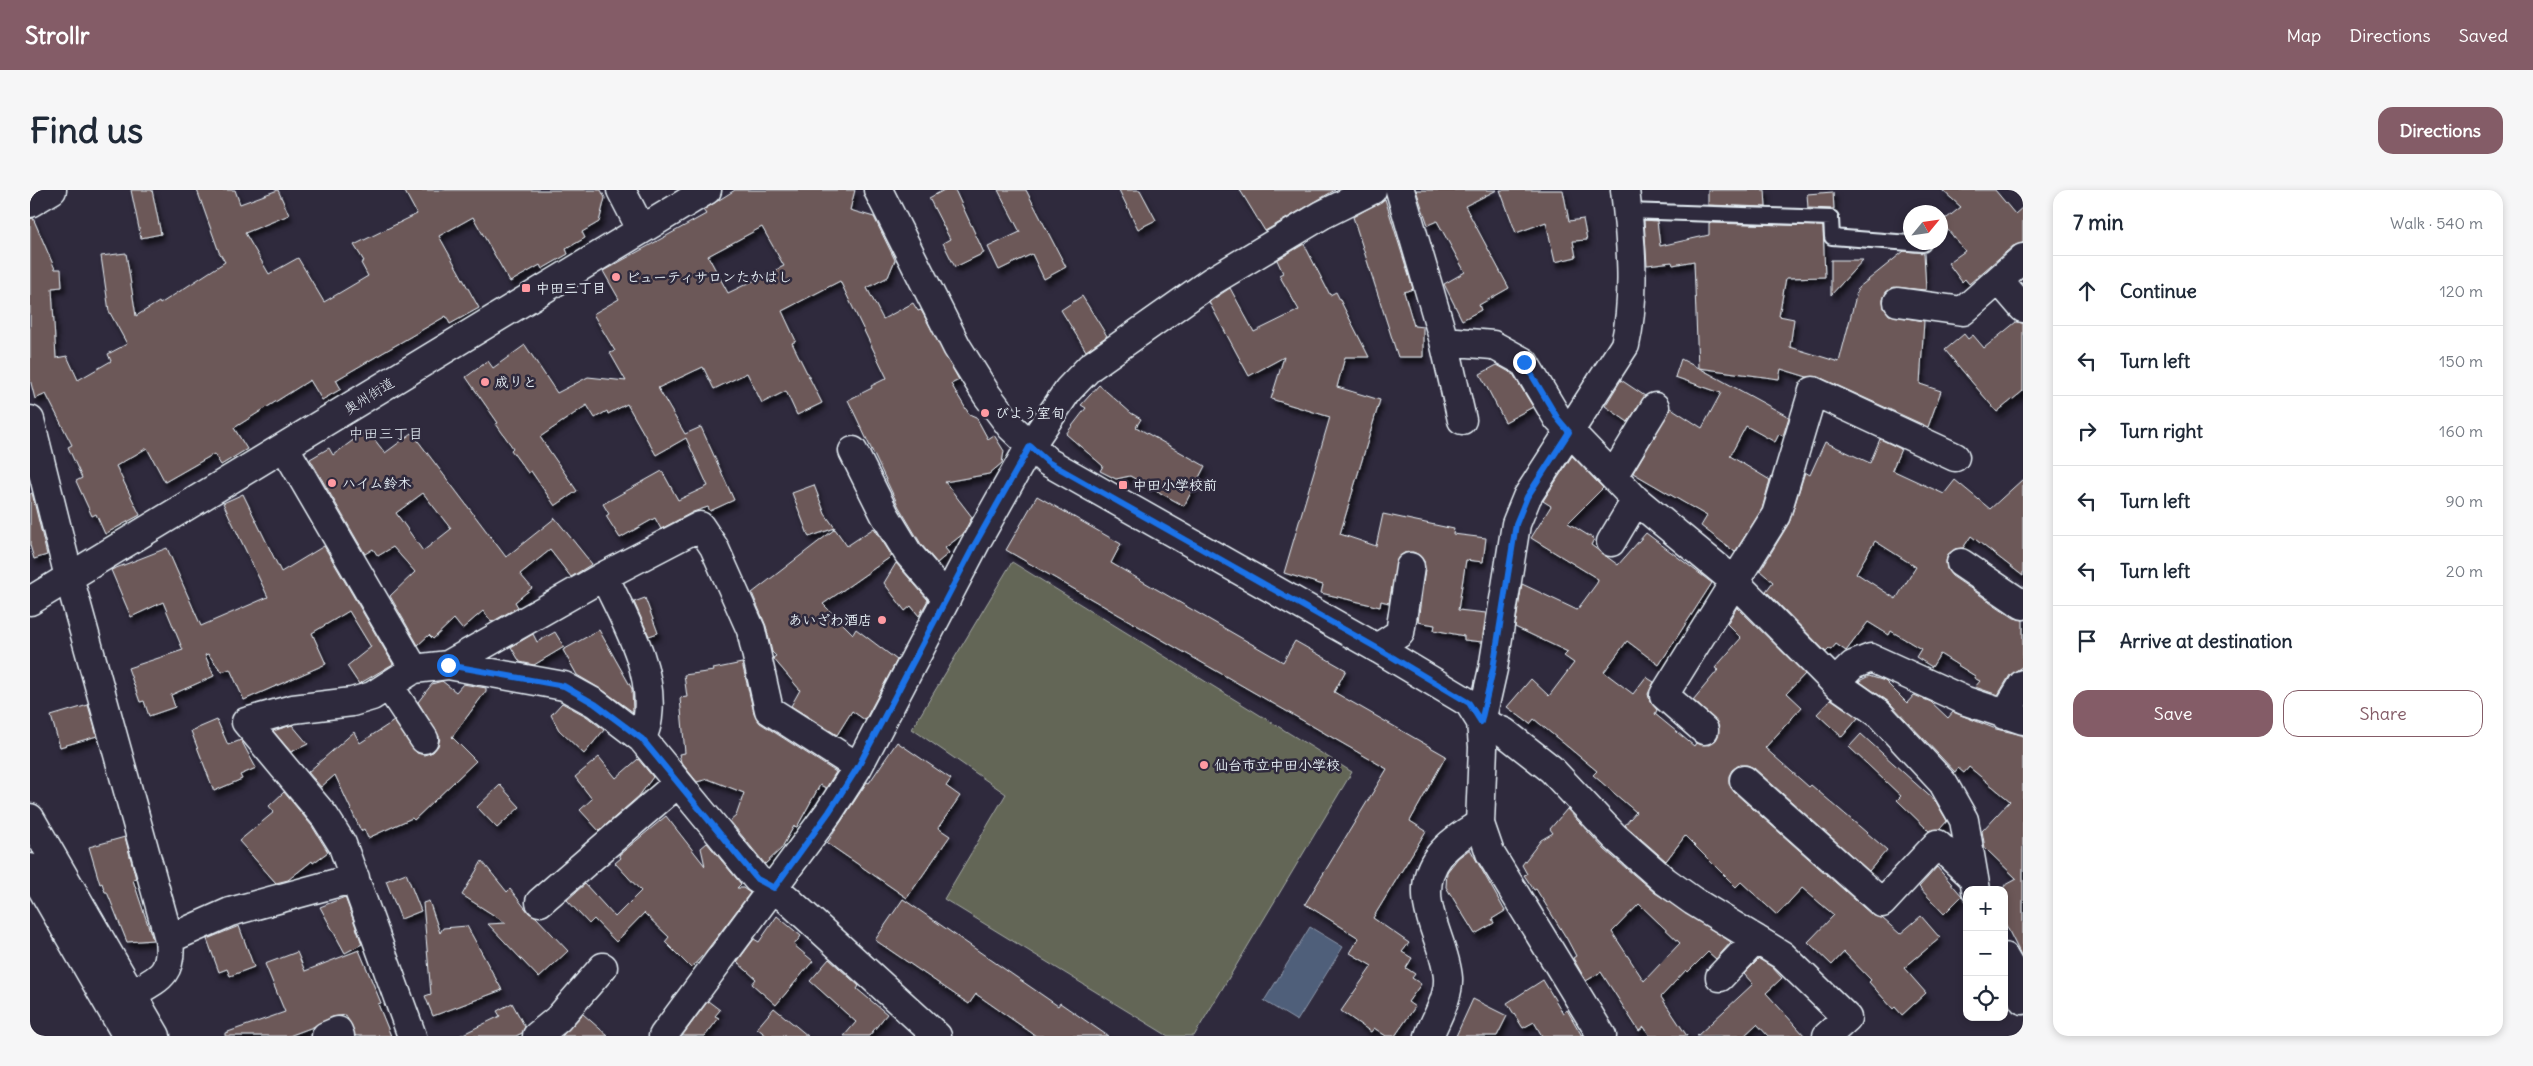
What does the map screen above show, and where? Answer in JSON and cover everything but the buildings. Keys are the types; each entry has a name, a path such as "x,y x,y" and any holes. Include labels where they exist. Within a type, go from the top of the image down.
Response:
{"street":[{"path":"30,203 52,190"},
{"path":"621,190 641,229"},
{"name":"奥州街道","path":"30,601 285,448 706,190"},
{"path":"878,190 957,347 987,395 1011,427 1030,446 1048,462 1377,648 1469,703 1481,722 1504,732 1550,769 1615,837 1666,881 1693,901 1782,955 1847,1018 1827,1036"},
{"path":"663,1036 774,888 829,812 858,767 1030,446 1068,390 1090,367 1212,280 1322,215 1372,190"},
{"path":"1400,190 1444,341 1462,420"},
{"path":"1602,1036 1490,853 1480,824 1483,747 1481,722 1493,669 1516,524 1527,497 1624,345 1630,324 1630,272 1626,200"},
{"path":"1898,302 1962,311 2023,258"},
{"path":"1999,280 2023,308"},
{"path":"1444,341 1493,345 1524,362 1558,419 1636,500 1734,581 1835,683 1878,713 1943,783 1964,820 1975,884"},
{"path":"1704,730 1664,695 1776,515 1813,391 1955,457"},
{"path":"1613,476 1655,407"},
{"path":"30,420 69,577 169,939 170,953 166,971 158,979 132,994"},
{"path":"285,448 414,669"},
{"path":"853,451 885,515 908,553 947,598"},
{"path":"1611,542 1636,500"},
{"path":"448,665 604,576 700,526 714,547 751,630 769,710 858,767"},
{"path":"1961,563 2023,605"},
{"path":"1377,648 1400,633 1410,567"},
{"path":"604,576 636,643 648,688 648,717 642,739"},
{"path":"1835,683 1853,665 1871,658 1966,701 2013,717 2023,684"},
{"path":"412,1036 342,844 325,817 246,722 292,709 352,702 372,696 414,669 448,665 564,686 595,704 642,739 757,879 774,888 934,1035"},
{"path":"390,686 424,739"},
{"path":"1744,780 1882,903 1937,844 1975,884"},
{"path":"540,902 678,783"},
{"path":"30,818 156,1036"},
{"path":"1429,1036 1447,993 1448,978 1428,904 1428,877 1440,851 1460,835 1480,824"},
{"path":"30,868 127,1036"},
{"path":"169,939 230,912 355,878"},
{"path":"1720,977 1756,939"},
{"path":"2008,964 2018,981 2023,1000"},
{"path":"537,1036 558,1019 603,967"},
{"path":"326,1036 338,1032 340,1036"}],"lane":[{"path":"1626,200 1831,218 1832,236 1903,242"}],"green space":[{"path":"1012,562 1352,772 1194,1036 1168,1036 944,899 1006,794 912,729"}],"water":[{"path":"1310,927 1343,947 1297,1021 1264,1001"}],"place":[{"name":"ビューティサロンたかはし","path":"616,277"},
{"name":"中田三丁目","path":"526,288"},
{"name":"成りと","path":"485,382"},
{"name":"びよう室旬","path":"985,413"},
{"name":"ハイム鈴木","path":"332,483"},
{"name":"中田小学校前","path":"1123,485"},
{"name":"あいざわ酒店","path":"882,620"},
{"name":"仙台市立中田小学校","path":"1204,765"}],"district":[{"name":"中田三丁目","path":"386,434"}],"route":[{"path":"448,665 564,686 626,725 642,739 757,879 774,888 829,812 858,767 975,544 1030,446 1048,462 1377,648 1469,703 1481,722 1493,669 1516,524 1527,497 1569,432 1558,419 1524,362"}]}
